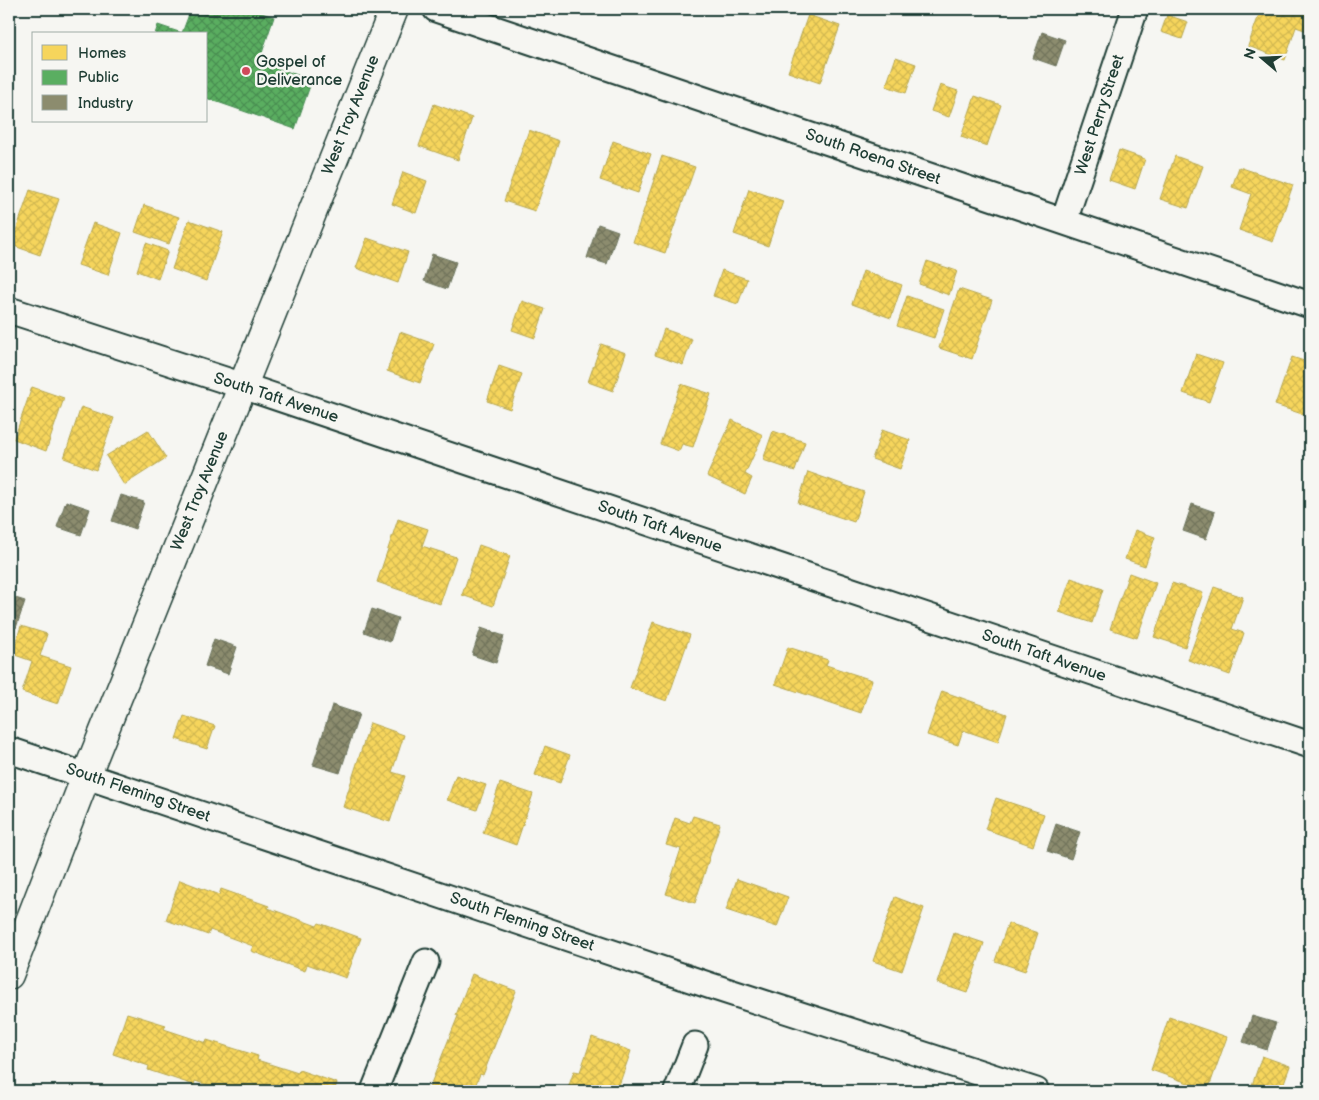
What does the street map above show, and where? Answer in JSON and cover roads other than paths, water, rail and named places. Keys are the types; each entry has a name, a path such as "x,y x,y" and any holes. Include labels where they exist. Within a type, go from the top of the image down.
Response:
{"street":[{"name":"West Troy Avenue","path":"9,975 86,776 394,9"},
{"name":"South Roena Street","path":"436,9 1310,305"},
{"name":"West Perry Street","path":"1064,221 1135,9"},
{"name":"South Taft Avenue","path":"9,310 242,386 1310,745"},
{"name":"South Fleming Street","path":"9,750 711,986 1036,1091"},
{"path":"374,1091 426,962"},
{"path":"678,1091 695,1045"}],"place":[{"name":"Gospel of Deliverance","path":"246,71"}]}
